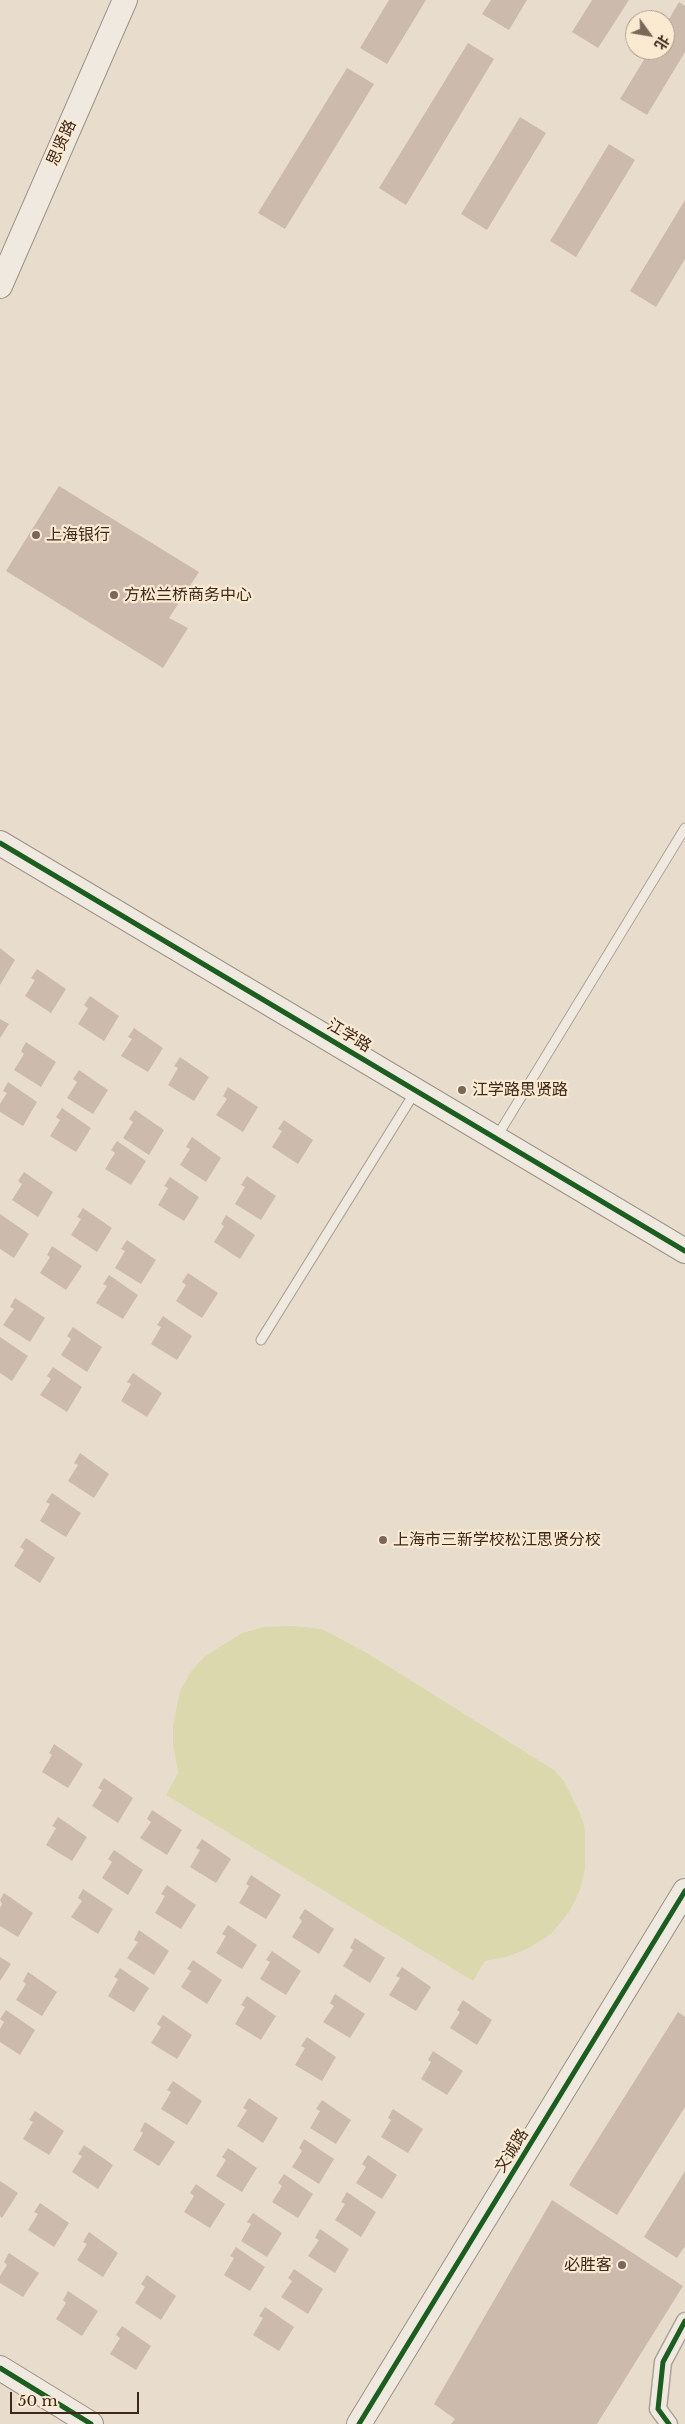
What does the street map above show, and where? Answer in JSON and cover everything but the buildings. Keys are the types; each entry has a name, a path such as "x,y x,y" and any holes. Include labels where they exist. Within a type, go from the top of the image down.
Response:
{"main road":[{"name":"思贤路","path":"0,286 125,0"},
{"name":"江学路","path":"0,843 685,1251"},
{"name":"文诚路","path":"359,2424 685,1891"},
{"path":"0,2368 91,2424"}],"street":[{"path":"669,2424 658,2409 663,2362 685,2321"}],"lane":[{"path":"496,1138 685,828"},
{"path":"262,1340 416,1090"}],"shaded area":[{"path":"293,1626 322,1629 367,1653 554,1770 564,1781 580,1813 585,1829 585,1868 580,1890 570,1911 551,1934 529,1948 506,1957 485,1961 473,1981 166,1795 178,1773 173,1744 173,1725 180,1691 190,1673 204,1657 242,1633 264,1627"}],"cycle path":[{"path":"0,843 685,1251"},
{"path":"359,2424 685,1891"},
{"path":"669,2424 658,2409 663,2362 685,2321"},
{"path":"0,2368 91,2424"}],"place":[{"name":"上海银行","path":"36,535"},
{"name":"方松兰桥商务中心","path":"114,595"},
{"name":"江学路思贤路","path":"462,1090"},
{"name":"上海市三新学校松江思贤分校","path":"383,1540"},
{"name":"必胜客","path":"622,2265"}]}
